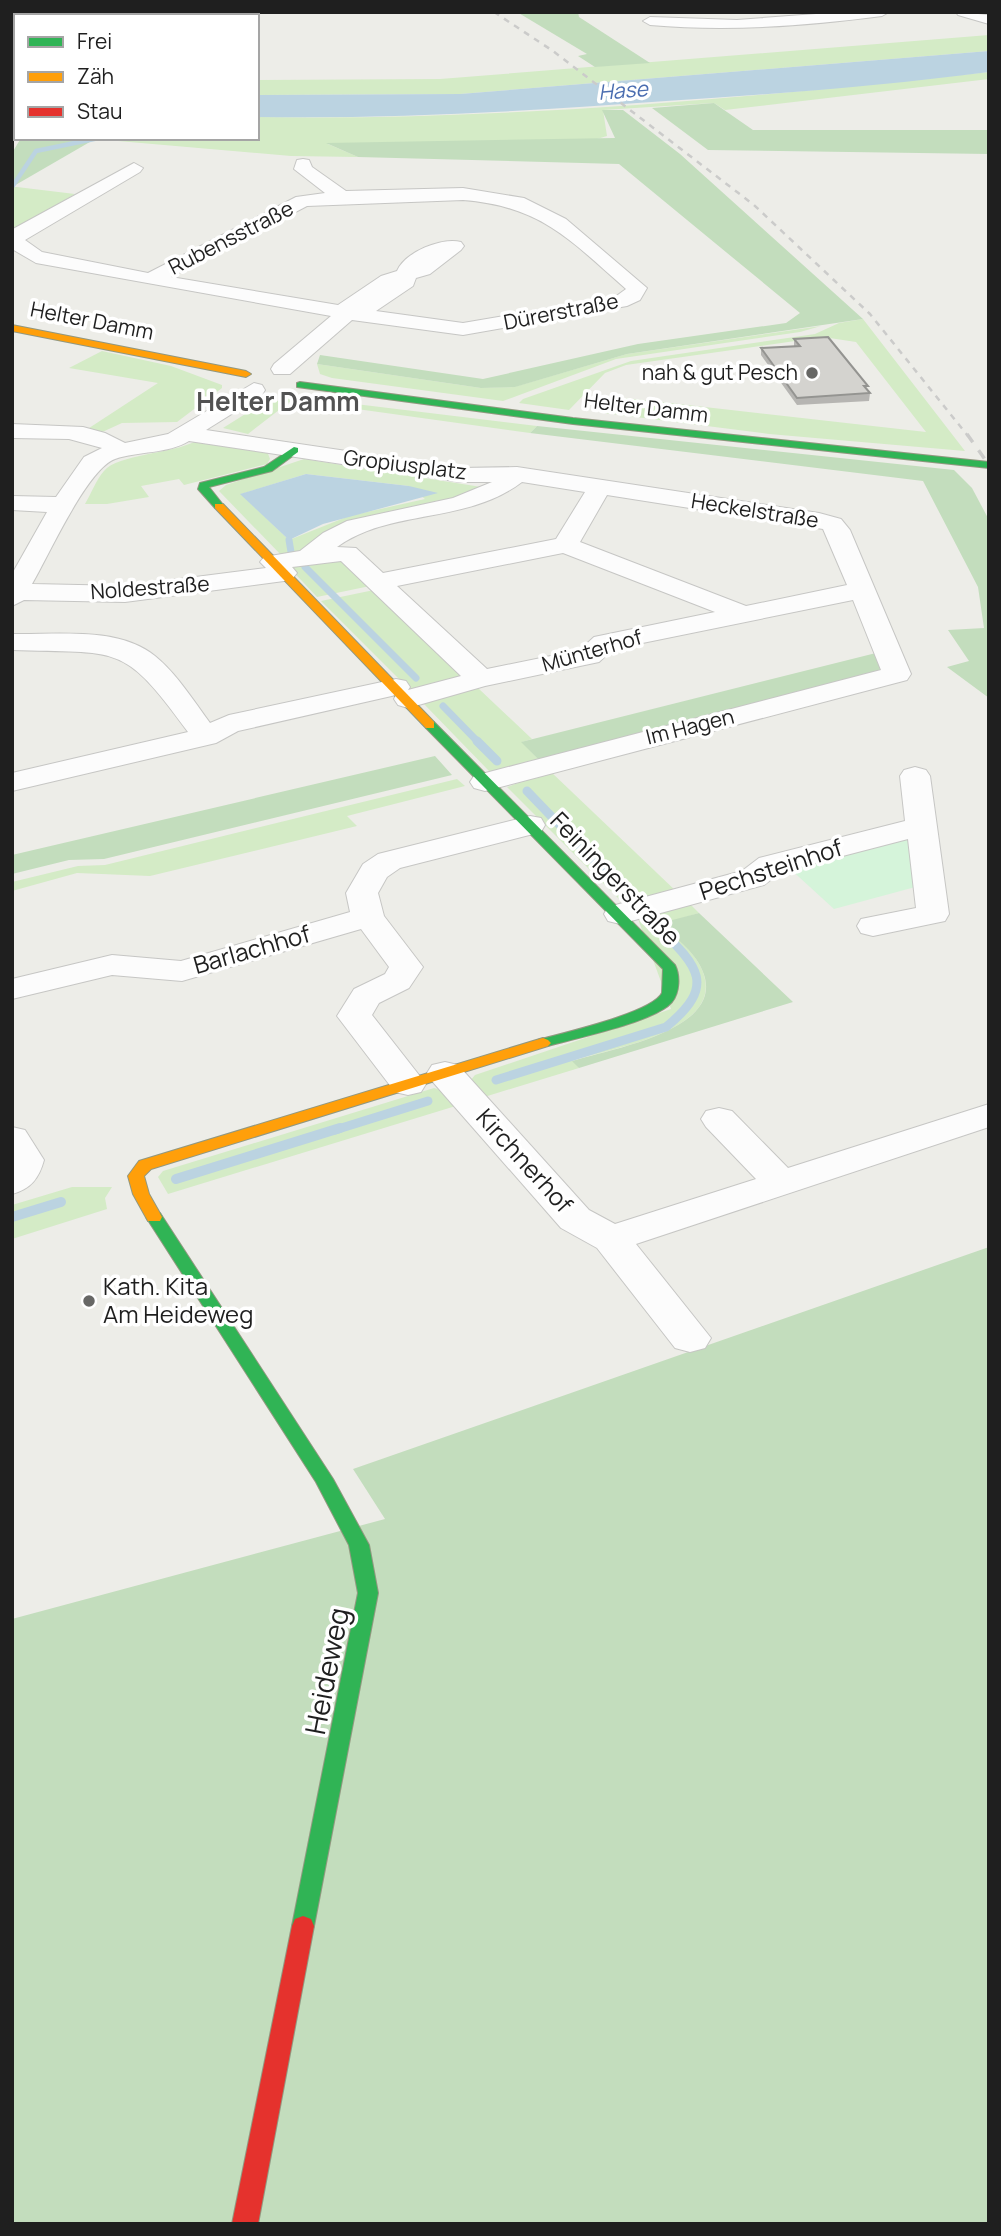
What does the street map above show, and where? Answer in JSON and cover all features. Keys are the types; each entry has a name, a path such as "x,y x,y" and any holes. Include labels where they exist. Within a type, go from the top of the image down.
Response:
{"street":[{"path":"650,21 684,24 789,21 882,12"},
{"path":"963,12 989,20"},
{"name":"Rubensstraße","path":"303,164 303,169 342,197"},
{"path":"134,168 20,233 14,241 36,257 151,280"},
{"name":"Rubensstraße","path":"151,280 303,201 342,197 492,195"},
{"name":"Dürerstraße","path":"347,313 463,329 621,302 633,296 637,288 546,212 513,199 492,195"},
{"name":"Gropiusplatz","path":"121,451 163,444 187,434 271,380 347,313 348,306 388,280 406,274"},
{"name":"Rubensstraße","path":"151,280 347,313"},
{"name":"Helter Damm","path":"12,328 271,380 610,425 989,465"},
{"path":"12,431 94,436 108,440 121,451"},
{"name":"Gropiusplatz","path":"187,434 461,475 517,474"},
{"path":"293,450 268,469 204,485 202,489 279,568 306,558 347,553 481,679"},
{"name":"Noldestraße","path":"121,451 92,462 63,505 14,594 125,594 170,590 279,568"},
{"path":"306,558 334,535 356,526 473,501 499,491 517,474"},
{"name":"Heckelstraße","path":"517,474 832,524 897,674"},
{"path":"565,545 600,487"},
{"path":"12,503 63,505"},
{"path":"378,582 565,545 744,614"},
{"name":"Feiningerstraße","path":"136,1182 136,1176 145,1165 647,1011 666,1000 672,985 670,968 620,914 485,782 279,568"},
{"name":"Münterhof","path":"12,782 206,737 229,723 481,679 589,656 604,643 861,590"},
{"path":"12,642 115,647 134,653 147,663 206,737"},
{"name":"Im Hagen","path":"485,782 897,674"},
{"path":"873,926 933,914 915,776"},
{"path":"408,1084 354,1016 366,996 397,981 407,967 368,918 362,893 374,871 389,861 530,825"},
{"name":"Pechsteinhof","path":"620,914 753,878 770,865 922,826"},
{"name":"Barlachhof","path":"12,989 112,965 182,971 368,918"},
{"name":"Kirchnerhof","path":"445,1073 575,1219 611,1239 690,1338"},
{"path":"611,1239 989,1115"},
{"path":"719,1119 781,1183"},
{"path":"12,1138 24,1160 22,1172 12,1182"},
{"name":"Heideweg","path":"136,1182 154,1217 324,1479 359,1545 368,1593 245,2224"}],"green space":[{"path":"517,12 578,12 579,17 650,63 595,67 578,56 587,54"},
{"path":"989,35 989,51 460,94 259,95 259,80 440,79"},
{"path":"989,72 989,79 725,110 714,103 603,110 607,136 597,139 328,144 358,157 291,156 107,140 259,140 259,117 532,111 806,91"},
{"path":"714,103 753,130 989,130 989,154 708,150 652,108"},
{"path":"602,110 623,110 680,154 863,319 627,354 515,387 481,388 317,364 320,355 483,379 638,344 786,323 800,313 619,164 358,157 326,143 615,138"},
{"path":"20,140 93,140 12,187 12,153"},
{"path":"12,187 17,187 75,194 12,232"},
{"path":"863,319 965,451 769,434 604,413 601,409 608,396 926,432 856,342 823,337 626,365 605,373 569,410 519,403 523,399 631,361 815,334 839,323"},
{"path":"821,326 800,332 616,359 503,401 332,378 320,374 317,364 481,388 514,387 627,354"},
{"path":"102,351 171,366 222,385 222,388 177,422 122,423 98,434 83,432 158,383 69,368"},
{"path":"298,397 537,426 530,433 292,400 248,434 223,428 261,404"},
{"path":"537,426 954,470 972,488 989,520 989,698 947,667 969,661 948,630 984,628 978,587 923,481 530,433"},
{"path":"196,441 267,451 270,459 267,464 184,485 179,479 141,486 149,497 107,504 85,504 101,475 111,465"},
{"path":"304,459 494,489 379,517 304,553 282,556 219,491 226,485","holes":["306,474 409,486 425,499 349,516 289,540 241,494"]},
{"path":"339,558 370,586 317,597 286,564"},
{"path":"374,590 463,676 422,691 409,689 321,601"},
{"path":"876,653 883,671 539,760 521,742"},
{"path":"478,688 532,739 522,742 539,760 502,773 489,771 423,703"},
{"path":"435,756 452,775 104,859 69,860 12,874 12,855"},
{"path":"550,771 678,893 642,902 621,901 507,787"},
{"path":"457,779 465,786 347,816 357,826 150,876 77,873 12,891 12,882 78,866 105,865"},
{"path":"908,838 919,886 834,909 787,866"},
{"path":"687,901 699,913 662,924 696,959 706,983 702,1002 688,1018 667,1031 642,1041 573,1060 579,1068 481,1098 470,1081 475,1075 671,1009 638,919"},
{"path":"699,913 793,1002 579,1068 572,1061 667,1031 688,1018 702,1002 706,983 696,959 661,923"},
{"path":"434,1088 448,1092 459,1105 168,1194 158,1177 163,1171"},
{"path":"72,1187 112,1187 105,1198 107,1209 12,1239 12,1205"},
{"path":"989,1247 989,2224 12,2224 12,1619 385,1519 353,1469"}],"water":[{"name":"Hase","path":"989,51 989,72 828,89 462,114 259,117 259,95 460,94"},
{"path":"306,474 409,486 438,493 323,524 289,540 240,494"}],"building":[{"name":"nah & gut Pesch","path":"828,337 868,386 864,386 870,393 797,398 761,348 800,346 794,339"}],"waterway":[{"path":"12,187 36,151 89,140"},
{"path":"289,540 291,552"},
{"path":"305,567 416,678"},
{"path":"443,706 479,743"},
{"path":"479,743 497,761"},
{"path":"527,791 623,891"},
{"path":"496,1080 666,1027 682,1012 692,999 697,986 696,975 682,952 656,925"},
{"path":"335,1130 428,1101"},
{"path":"176,1179 340,1128"},
{"path":"12,1217 61,1202"}],"railway":[{"path":"494,12 553,51 754,205 870,314 968,436"},
{"path":"967,434 989,465"}],"traffic: fast":[{"path":"300,385 573,421 989,465"},
{"path":"219,506 203,489 204,485 268,469 294,450"},
{"path":"430,725 670,968 670,993 658,1006 628,1018 543,1043"},
{"path":"154,1217 324,1479 359,1545 368,1593 303,1926"}],"traffic: slow":[{"path":"12,328 246,374"},
{"path":"219,506 430,725"},
{"path":"154,1217 141,1194 136,1176 145,1165 543,1043"}],"traffic: jam":[{"path":"245,2224 303,1926"}],"place":[{"name":"nah & gut Pesch","path":"812,373"},
{"name":"Kath. Kita Am Heideweg","path":"89,1301"}],"district":[{"name":"Helter Damm","path":"278,402"}]}
